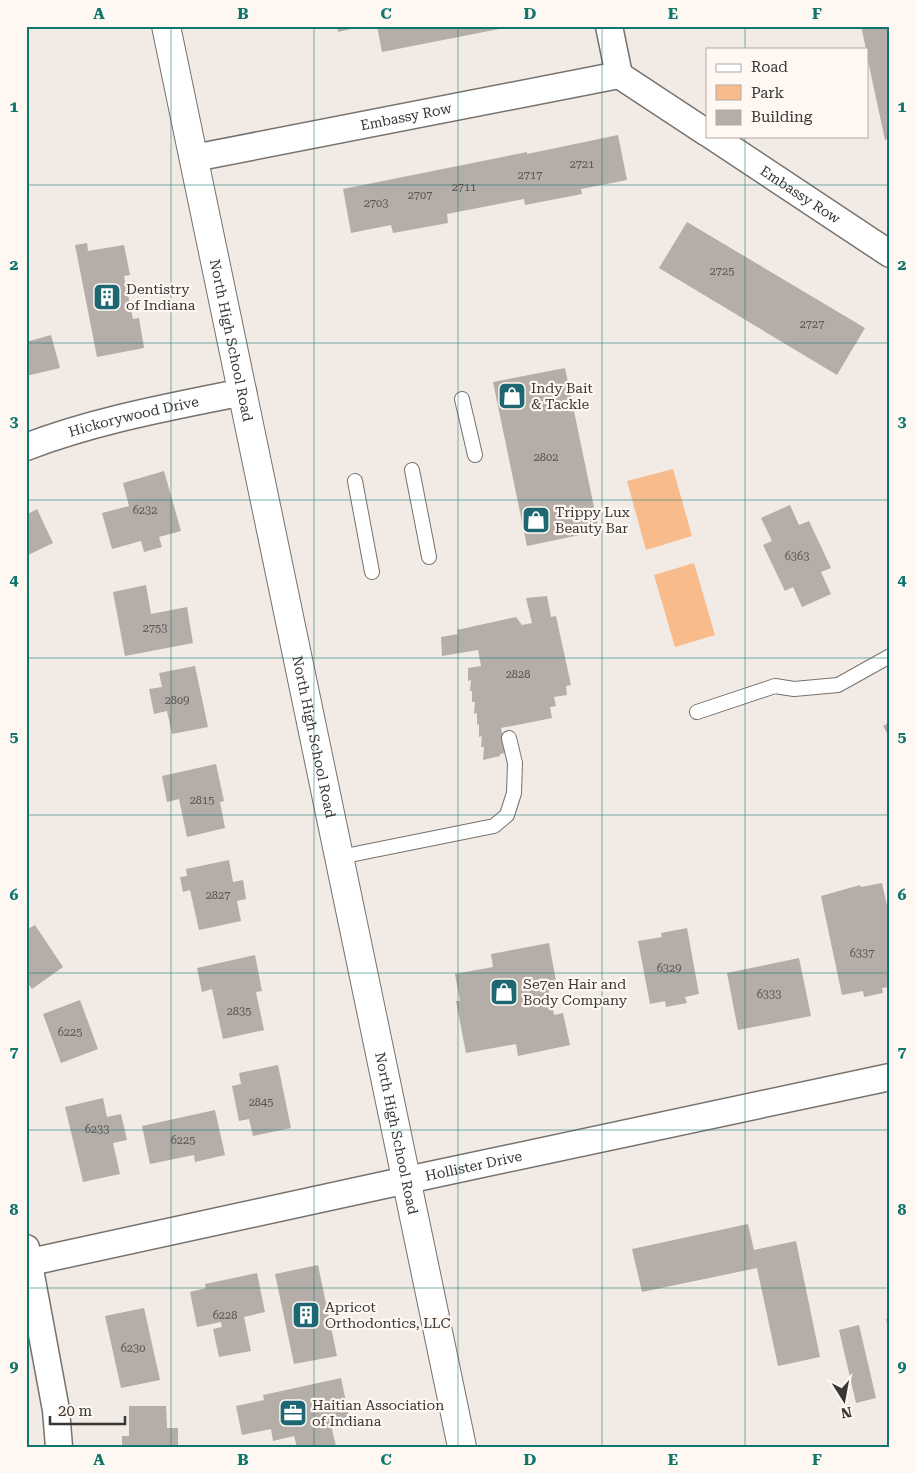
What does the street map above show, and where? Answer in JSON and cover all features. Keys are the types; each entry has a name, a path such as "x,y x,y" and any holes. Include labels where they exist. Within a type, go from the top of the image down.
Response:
{"street":[{"name":"North High School Road","path":"166,26 462,1447"},
{"path":"609,26 619,75 706,132"},
{"name":"Embassy Row","path":"194,158 619,75"},
{"name":"Embassy Row","path":"715,138 890,254"},
{"name":"Hickorywood Drive","path":"26,447 78,429 113,420 243,392"},
{"name":"Hollister Drive","path":"27,1258 407,1180 890,1077"},
{"path":"27,1258 56,1410 59,1447"}],"lane":[{"path":"462,399 475,455"},
{"path":"412,470 429,557"},
{"path":"355,481 372,572"},
{"path":"697,712 775,686 794,689 838,685 890,656"},
{"path":"340,857 494,826 507,815 514,793 515,763 509,738"}],"green space":[{"path":"673,469 692,536 646,550 627,481"},
{"path":"694,563 715,635 675,647 654,575"}],"building":[{"path":"337,26 360,26 360,27 338,32"},
{"path":"377,26 499,26 499,29 382,52"},
{"path":"861,26 890,26 890,138 885,140 868,61 868,48 866,48"},
{"path":"618,135 627,180 581,189 582,194 525,205 524,199 447,214 448,223 393,233 391,225 351,233 343,189"},
{"path":"687,222 865,328 837,375 659,268"},
{"name":"Dentistry of Indiana","path":"87,243 88,251 124,245 130,275 124,276 133,319 139,318 144,348 97,357 75,245"},
{"path":"51,335 60,368 26,376 26,342"},
{"path":"565,368 599,531 527,546 493,382"},
{"path":"164,471 181,531 159,537 162,547 144,552 141,541 112,549 102,513 129,506 123,483"},
{"path":"790,505 799,525 809,521 831,568 821,572 831,594 802,607 793,587 785,591 763,545 772,541 761,518"},
{"path":"37,509 53,543 26,556 26,515"},
{"path":"146,585 151,614 187,607 193,643 125,656 113,592"},
{"path":"547,596 551,617 556,616 571,685 566,686 567,695 554,697 556,706 550,707 552,718 501,728 506,753 483,760 484,747 481,747 482,736 479,737 477,713 474,714 475,702 472,702 472,691 470,691 471,680 468,681 468,668 481,666 478,650 442,656 441,637 458,634 457,630 516,617 522,625 532,623 526,598"},
{"path":"195,666 208,727 172,734 167,711 154,714 149,689 162,687 159,673"},
{"path":"890,722 890,738 883,726"},
{"path":"216,764 224,801 220,802 225,828 187,837 179,799 167,802 162,776"},
{"path":"229,860 233,882 243,880 246,899 237,901 241,921 199,930 190,890 183,892 180,877 187,876 186,869"},
{"path":"882,883 890,919 890,987 882,988 883,993 864,997 863,991 842,995 821,896 860,885 861,887"},
{"path":"35,925 63,967 32,989 26,981 26,930"},
{"path":"687,928 699,994 685,997 687,1003 666,1007 665,1001 650,1004 638,941 662,937 661,933"},
{"name":"Se7en Hair and Body Company","path":"549,943 556,981 547,982 554,1015 563,1013 570,1045 518,1056 516,1044 466,1053 456,1001 460,1001 455,974 493,967 491,954"},
{"path":"255,955 262,991 256,992 264,1030 223,1039 212,989 202,992 197,968"},
{"path":"799,958 811,1016 738,1030 727,973"},
{"path":"80,1000 98,1049 61,1063 43,1014"},
{"path":"278,1065 291,1128 253,1136 249,1119 239,1121 232,1086 241,1084 239,1073"},
{"path":"103,1098 107,1117 121,1114 127,1140 113,1143 120,1174 83,1182 65,1107"},
{"path":"215,1110 225,1155 195,1162 194,1155 150,1164 142,1126"},
{"path":"748,1224 754,1250 796,1241 820,1357 778,1366 757,1268 642,1292 632,1249"},
{"name":"Apricot Orthodontics, LLC","path":"318,1265 337,1356 294,1364 275,1274"},
{"path":"257,1273 265,1312 244,1317 251,1351 219,1357 213,1329 222,1327 221,1322 197,1327 190,1292 206,1288 205,1284"},
{"path":"144,1308 160,1380 121,1388 105,1316"},
{"path":"890,1318 890,1334 889,1334 886,1319"},
{"path":"859,1325 876,1398 856,1403 839,1330"},
{"name":"Haitian Association of Indiana","path":"341,1378 350,1421 331,1425 336,1446 297,1447 294,1436 273,1441 271,1429 242,1435 236,1406 264,1400 263,1395"},
{"path":"129,1406 166,1406 167,1428 178,1428 178,1447 122,1447 122,1436 129,1436"}],"place":[{"name":"Dentistry of Indiana","path":"107,297"},
{"name":"Indy Bait & Tackle","path":"512,396"},
{"name":"Trippy Lux Beauty Bar","path":"536,520"},
{"name":"Se7en Hair and Body Company","path":"504,992"},
{"name":"Apricot Orthodontics, LLC","path":"306,1315"},
{"name":"Haitian Association of Indiana","path":"293,1413"}]}
